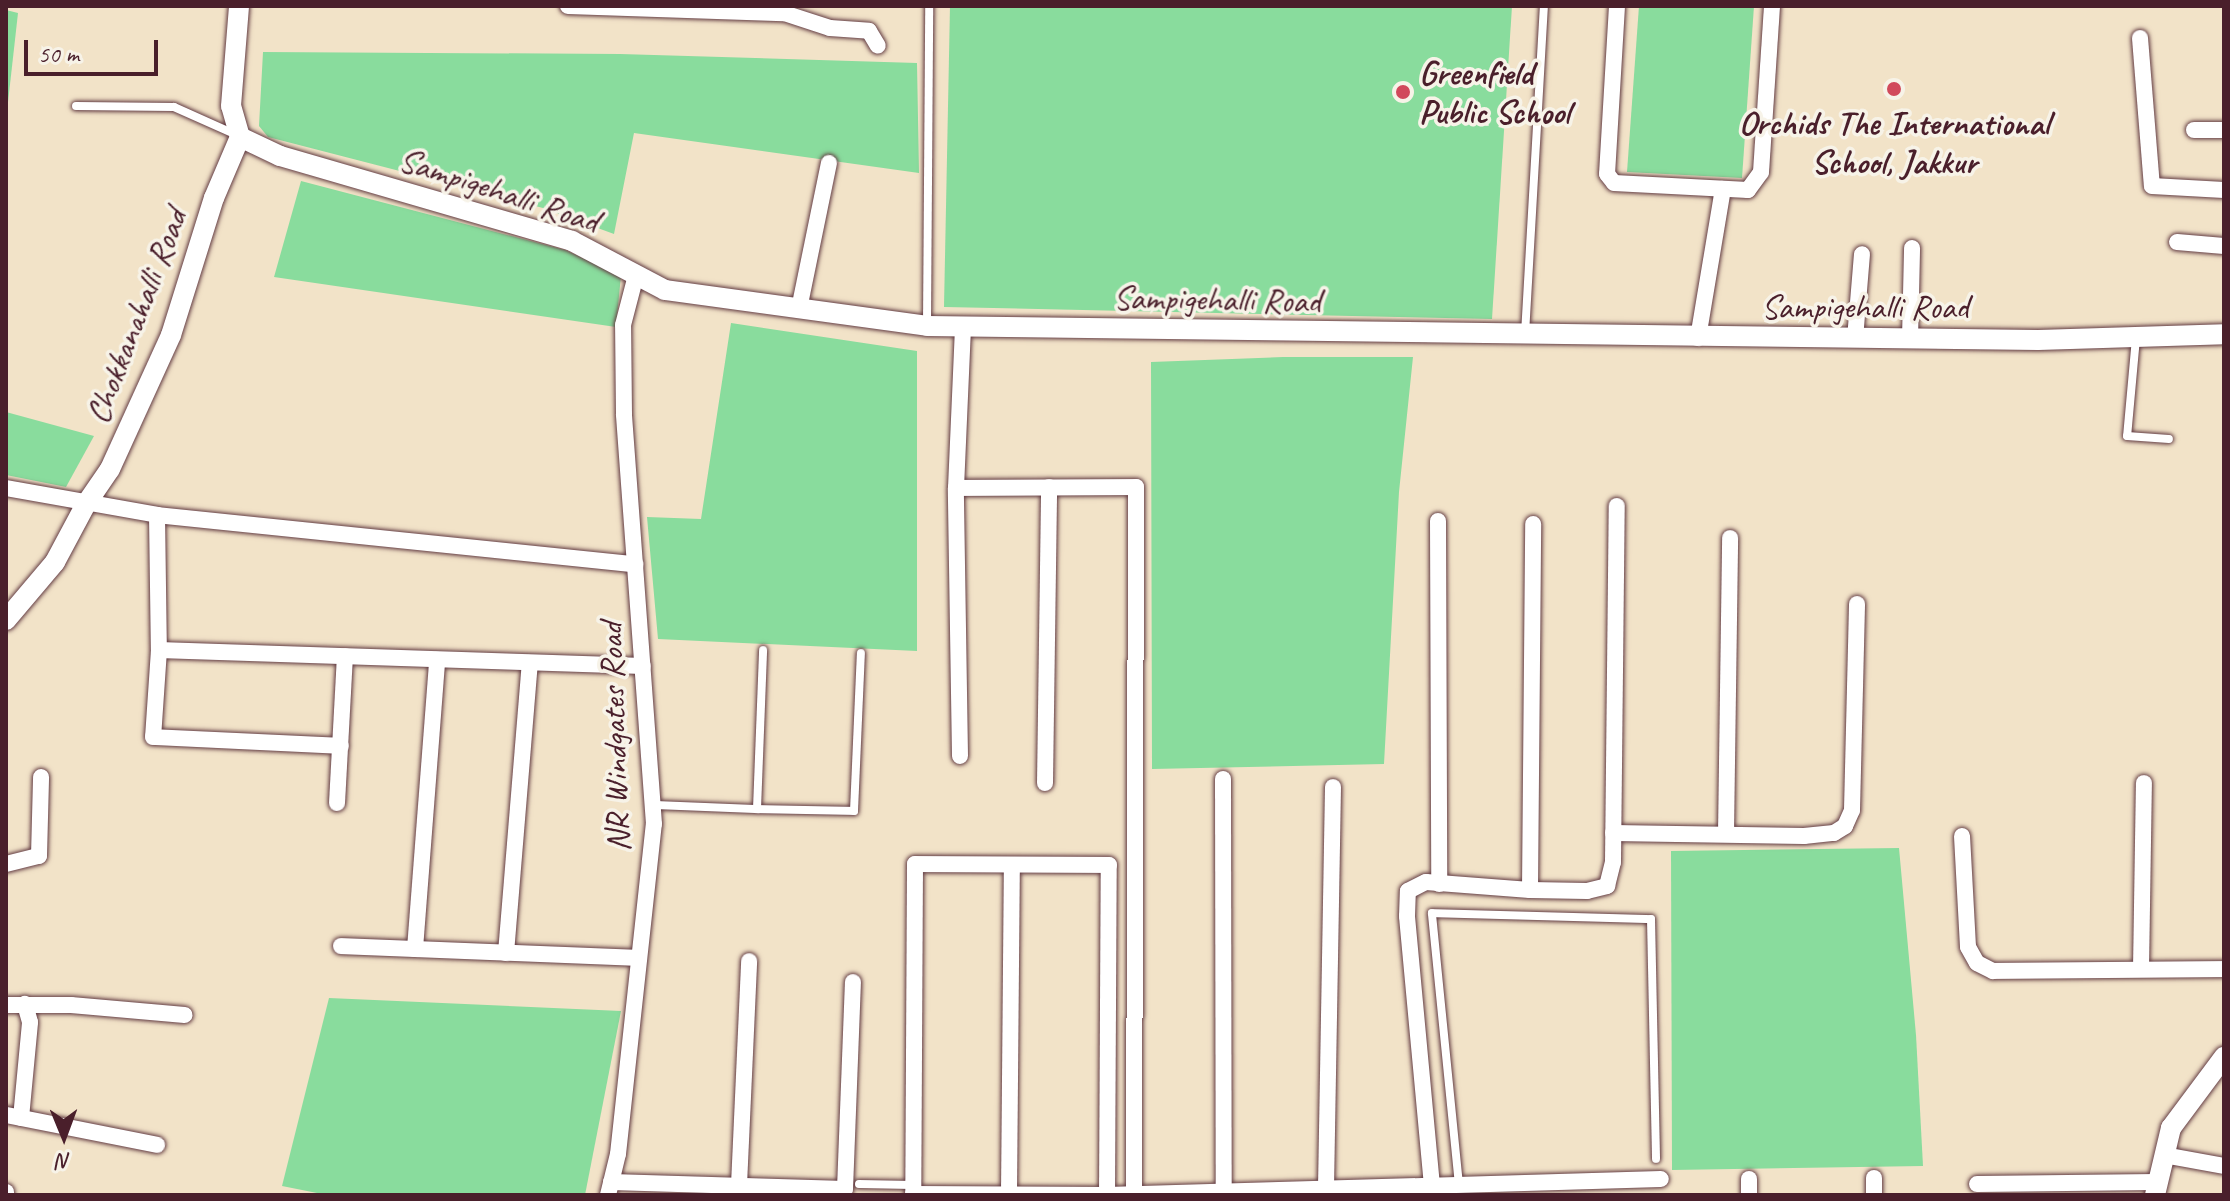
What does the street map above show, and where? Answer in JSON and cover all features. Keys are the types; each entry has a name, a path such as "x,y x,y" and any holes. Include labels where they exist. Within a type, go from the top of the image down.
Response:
{"street":[{"path":"239,6 231,106 240,137"},
{"path":"568,6 784,13 830,28 869,31 878,46"},
{"path":"1617,6 1607,174 1614,183 1748,190 1761,172 1772,6"},
{"path":"2140,38 2152,186 2224,190"},
{"path":"2194,130 2224,130"},
{"name":"Sampigehalli Road","path":"240,137 280,156 572,241 665,290 927,326 1855,339 2224,334"},
{"name":"Chokkanahalli Road","path":"6,620 55,562 86,504 110,469 171,335 214,198 240,137"},
{"path":"799,309 829,163"},
{"path":"1698,338 1723,189"},
{"path":"2177,242 2224,246"},
{"path":"1910,339 1912,248"},
{"path":"1855,339 1862,254"},
{"name":"NR Windgates Road","path":"609,1188 618,1154 654,824 624,414 623,325 636,275"},
{"path":"960,756 956,488 963,327"},
{"path":"1045,783 1049,487"},
{"path":"956,488 1136,487 1134,1194"},
{"path":"6,488 157,515 635,564"},
{"path":"1432,1186 1407,916 1408,891 1426,882 1530,890 1587,891 1607,886 1613,862 1617,506"},
{"path":"157,515 159,650 153,737 341,746"},
{"path":"1438,521 1439,884"},
{"path":"1530,890 1533,524"},
{"path":"1726,834 1730,538"},
{"path":"1613,833 1804,836 1834,833 1845,826 1852,810 1857,604"},
{"path":"159,650 643,666"},
{"path":"337,803 345,656"},
{"path":"415,949 437,660"},
{"path":"506,953 530,663"},
{"path":"6,864 39,856 41,777"},
{"path":"1223,779 1224,1191"},
{"path":"2141,969 2144,783"},
{"path":"1326,1188 1333,787"},
{"path":"1962,836 1968,947 1977,963 1993,971 2224,969"},
{"path":"1107,1195 1109,865 915,864 913,1194 1107,1195 1224,1191 1254,1193 1326,1188 1661,1179"},
{"path":"1009,1194 1012,865"},
{"path":"341,946 639,958"},
{"path":"739,1185 749,961"},
{"path":"609,1188 739,1185 845,1189 853,982"},
{"path":"25,1004 30,1022 14,1116 157,1145"},
{"path":"6,1005 185,1015"},
{"path":"1977,1184 2156,1189 2171,1128 2224,1057"},
{"path":"2164,1155 2224,1166"}],"lane":[{"path":"927,326 929,6"},
{"path":"1525,335 1544,6"},
{"path":"76,106 174,107 240,137"},
{"path":"2136,337 2127,436 2169,439"},
{"path":"757,809 763,650"},
{"path":"652,805 854,811 861,653"},
{"path":"1459,1185 1432,913 1651,919 1656,1159"},
{"path":"859,1184 913,1185"}],"green space":[{"path":"950,6 1512,6 1492,319 944,307"},
{"path":"1639,6 1754,6 1742,178 1627,172"},
{"path":"6,10 18,13 6,120"},
{"path":"263,52 620,54 917,63 919,173 634,133 614,234 543,208 268,137 259,126"},
{"path":"301,181 565,250 621,275 616,327 274,277"},
{"path":"731,323 917,351 917,651 658,639 647,517 701,519"},
{"path":"1283,357 1413,357 1399,492 1384,764 1152,769 1151,362"},
{"path":"6,412 94,436 66,487 6,475"},
{"path":"1899,848 1916,1035 1923,1166 1672,1170 1671,851"},
{"path":"329,998 621,1011 585,1195 327,1195 282,1186"}],"place":[{"name":"Orchids The International School, Jakkur","path":"1894,89"},
{"name":"Greenfield Public School","path":"1403,92"}]}
